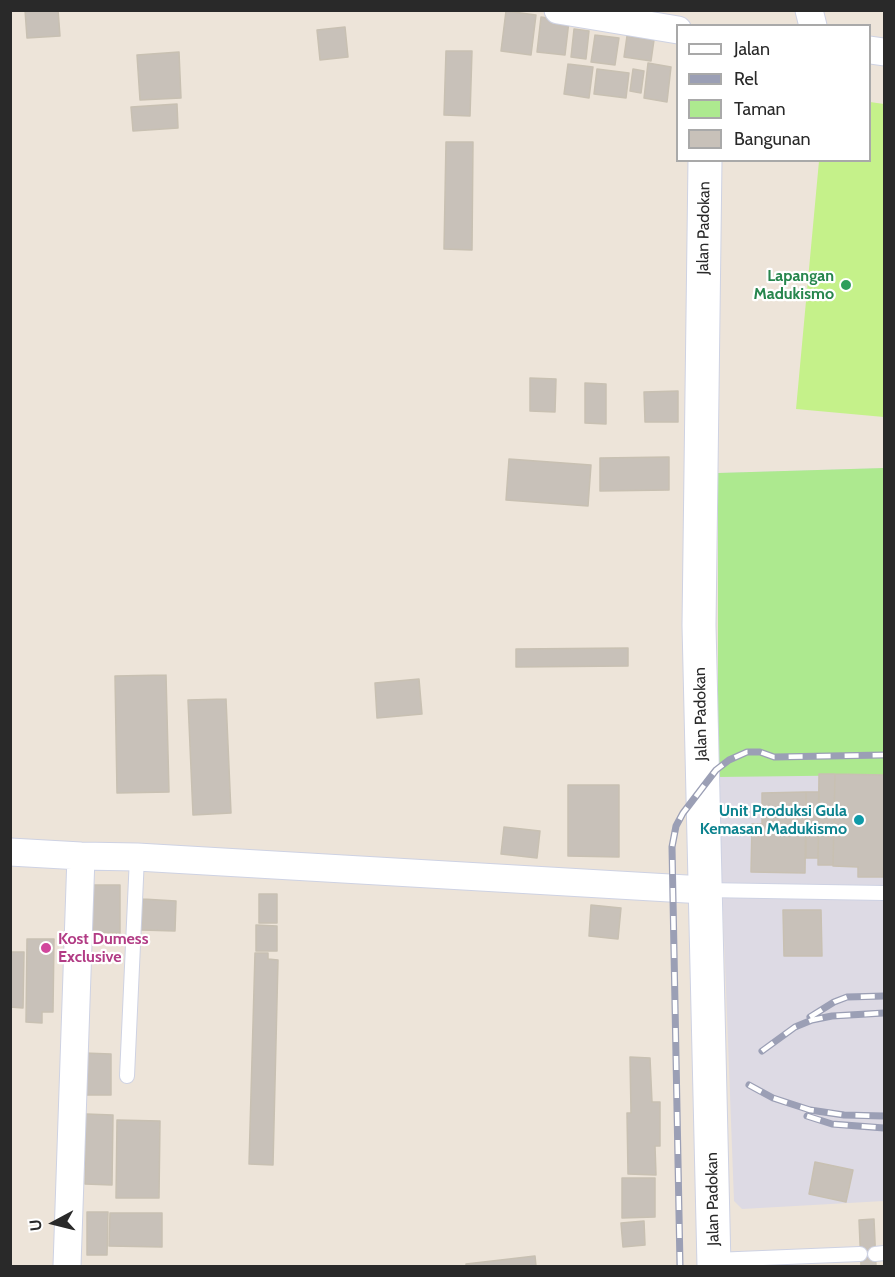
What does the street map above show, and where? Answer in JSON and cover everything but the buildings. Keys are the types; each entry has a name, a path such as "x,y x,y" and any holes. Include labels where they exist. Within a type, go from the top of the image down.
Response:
{"street":[{"path":"558,10 676,30"},
{"name":"Jalan Padokan","path":"705,162 699,625 714,1263"},
{"path":"10,852 137,857 704,890"},
{"path":"67,1266 81,856"}],"lane":[{"path":"127,1076 137,857"},
{"path":"704,890 885,893"},
{"path":"714,1263 860,1254"}],"shaded area":[{"path":"884,468 884,1201 742,1209 734,1201 718,777 718,473"}],"green space":[{"name":"Lapangan Madukismo","path":"871,102 884,104 884,417 796,409 819,162 871,162"},
{"path":"884,468 884,775 718,777 718,473"}],"railway":[{"path":"680,1266 672,847 676,826 683,813 716,770 729,760 747,752 760,752 774,757 884,755"},
{"path":"810,1017 847,997 884,996"},
{"path":"762,1051 795,1027 812,1020 832,1016 884,1013"},
{"path":"749,1085 773,1098 810,1110 844,1115 884,1116"},
{"path":"807,1116 832,1124 884,1128"}],"place":[{"name":"Lapangan Madukismo","path":"846,285"},
{"name":"Unit Produksi Gula Kemasan Madukismo","path":"859,820"},
{"name":"Kost Dumess Exclusive","path":"46,948"}]}
